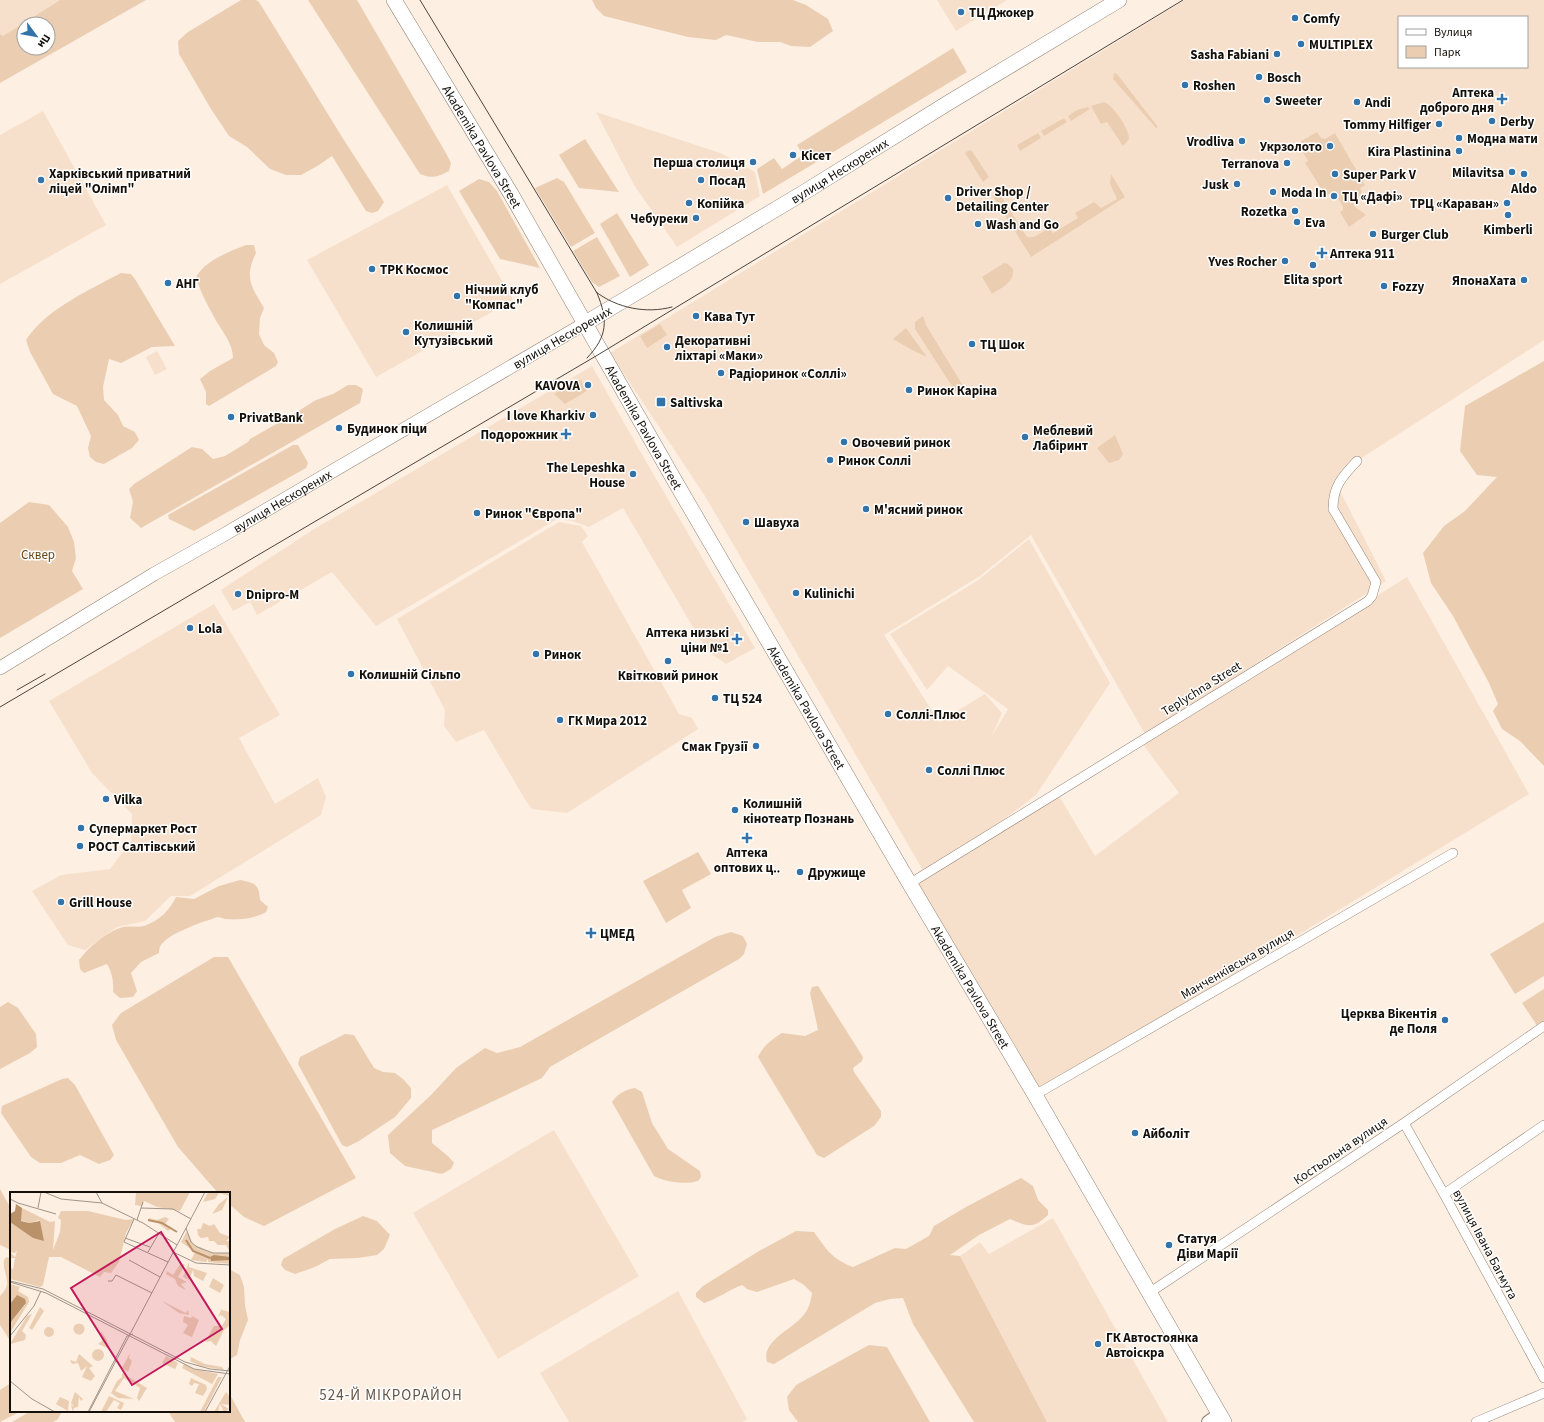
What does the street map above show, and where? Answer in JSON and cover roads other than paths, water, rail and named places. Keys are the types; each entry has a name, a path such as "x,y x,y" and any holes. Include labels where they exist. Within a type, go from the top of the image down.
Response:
{"main road":[{"name":"Akademika Pavlova Street","path":"394,0 511,194 584,324 909,884 1035,1095 1149,1293 1217,1419"},
{"name":"вулиця Нескорених","path":"0,668 154,574 241,525 584,324 803,193 948,103 1119,0"}],"street":[{"name":"Teplychna Street","path":"909,884 1368,601 1372,596 1376,582 1333,509 1333,496 1337,485 1357,461"},
{"name":"Манченківська вулиця","path":"1035,1095 1453,853"},
{"name":"Костьольна вулиця","path":"1149,1293 1404,1123 1544,1026"},
{"name":"вулиця Івана Багмута","path":"1404,1123 1544,1378"},
{"path":"1444,1194 1544,1125"},
{"path":"1476,1422 1544,1392"}],"tram line":[{"path":"420,0 597,293 603,311 604,327 599,342 587,358"},
{"path":"0,707 596,356 1183,0"},
{"path":"596,292 604,298 622,306 642,310 672,307"},
{"path":"17,690 45,674"}],"place":[{"name":"ТЦ Джокер","path":"961,12"},
{"name":"Comfy","path":"1295,18"},
{"name":"MULTIPLEX","path":"1301,44"},
{"name":"Sasha Fabiani","path":"1277,54"},
{"name":"Bosch","path":"1259,77"},
{"name":"Roshen","path":"1185,85"},
{"name":"Аптека доброго дня","path":"1502,99"},
{"name":"Sweeter","path":"1267,100"},
{"name":"Andi","path":"1357,102"},
{"name":"Derby","path":"1492,121"},
{"name":"Tommy Hilfiger","path":"1439,124"},
{"name":"Модна мати","path":"1459,138"},
{"name":"Vrodliva","path":"1242,141"},
{"name":"Укрзолото","path":"1330,146"},
{"name":"Kira Plastinina","path":"1459,151"},
{"name":"Кісет","path":"793,155"},
{"name":"Перша столиця","path":"753,162"},
{"name":"Terranova","path":"1287,163"},
{"name":"Milavitsa","path":"1512,172"},
{"name":"Super Park V","path":"1335,174"},
{"name":"Aldo","path":"1524,174"},
{"name":"Харківський приватний ліцей \"Олімп\"","path":"41,180"},
{"name":"Посад","path":"701,180"},
{"name":"Jusk","path":"1237,184"},
{"name":"Moda In","path":"1273,192"},
{"name":"ТЦ «Дафі»","path":"1334,196"},
{"name":"Driver Shop / Detailing Center","path":"948,198"},
{"name":"Копійка","path":"689,203"},
{"name":"ТРЦ «Караван»","path":"1507,203"},
{"name":"Rozetka","path":"1295,211"},
{"name":"Kimberli","path":"1508,215"},
{"name":"Чебуреки","path":"696,218"},
{"name":"Eva","path":"1297,222"},
{"name":"Wash and Go","path":"978,224"},
{"name":"Burger Club","path":"1373,234"},
{"name":"Аптека 911","path":"1322,253"},
{"name":"Yves Rocher","path":"1285,261"},
{"name":"Elita sport","path":"1313,265"},
{"name":"ТРК Космос","path":"372,269"},
{"name":"ЯпонаХата","path":"1524,280"},
{"name":"АНГ","path":"168,283"},
{"name":"Fozzy","path":"1384,286"},
{"name":"Нічний клуб \"Компас\"","path":"457,296"},
{"name":"Кава Тут","path":"696,316"},
{"name":"Колишній Кутузівський","path":"406,332"},
{"name":"ТЦ Шок","path":"972,344"},
{"name":"Декоративні ліхтарі «Маки»","path":"667,347"},
{"name":"Радіоринок «Соллі»","path":"721,373"},
{"name":"KAVOVA","path":"588,385"},
{"name":"Ринок Каріна","path":"909,390"},
{"name":"Saltivska","path":"661,402"},
{"name":"I love Kharkiv","path":"593,415"},
{"name":"PrivatBank","path":"231,417"},
{"name":"Будинок піци","path":"339,428"},
{"name":"Подорожник","path":"566,434"},
{"name":"Меблевий Лабіринт","path":"1025,437"},
{"name":"Овочевий ринок","path":"844,442"},
{"name":"Ринок Соллі","path":"830,460"},
{"name":"The Lepeshka House","path":"633,474"},
{"name":"М'ясний ринок","path":"866,509"},
{"name":"Ринок \"Європа\"","path":"477,513"},
{"name":"Шавуха","path":"746,522"},
{"name":"Kulinichi","path":"796,593"},
{"name":"Dnipro-M","path":"238,594"},
{"name":"Lola","path":"190,628"},
{"name":"Аптека низькі ціни №1","path":"737,639"},
{"name":"Ринок","path":"536,654"},
{"name":"Квітковий ринок","path":"668,661"},
{"name":"Колишній Сільпо","path":"351,674"},
{"name":"ТЦ 524","path":"715,698"},
{"name":"Соллі-Плюс","path":"888,714"},
{"name":"ГК Мира 2012","path":"560,720"},
{"name":"Смак Грузії","path":"756,746"},
{"name":"Соллі Плюс","path":"929,770"},
{"name":"Vilka","path":"106,799"},
{"name":"Колишній кінотеатр Познань","path":"735,810"},
{"name":"Супермаркет Рост","path":"81,828"},
{"name":"Аптека оптових ц‥","path":"747,838"},
{"name":"РОСТ Салтівський","path":"80,846"},
{"name":"Дружище","path":"800,872"},
{"name":"Grill House","path":"61,902"},
{"name":"ЦМЕД","path":"591,933"},
{"name":"Церква Вікентія де Поля","path":"1445,1020"},
{"name":"Айболіт","path":"1135,1133"},
{"name":"Статуя Діви Марії","path":"1169,1245"},
{"name":"ГК Автостоянка Автоіскра","path":"1098,1344"}],"district":[{"name":"524-Й МІКРОРАЙОН","path":"391,1395"}],"park label":[{"name":"Сквер","path":"38,554"}]}
